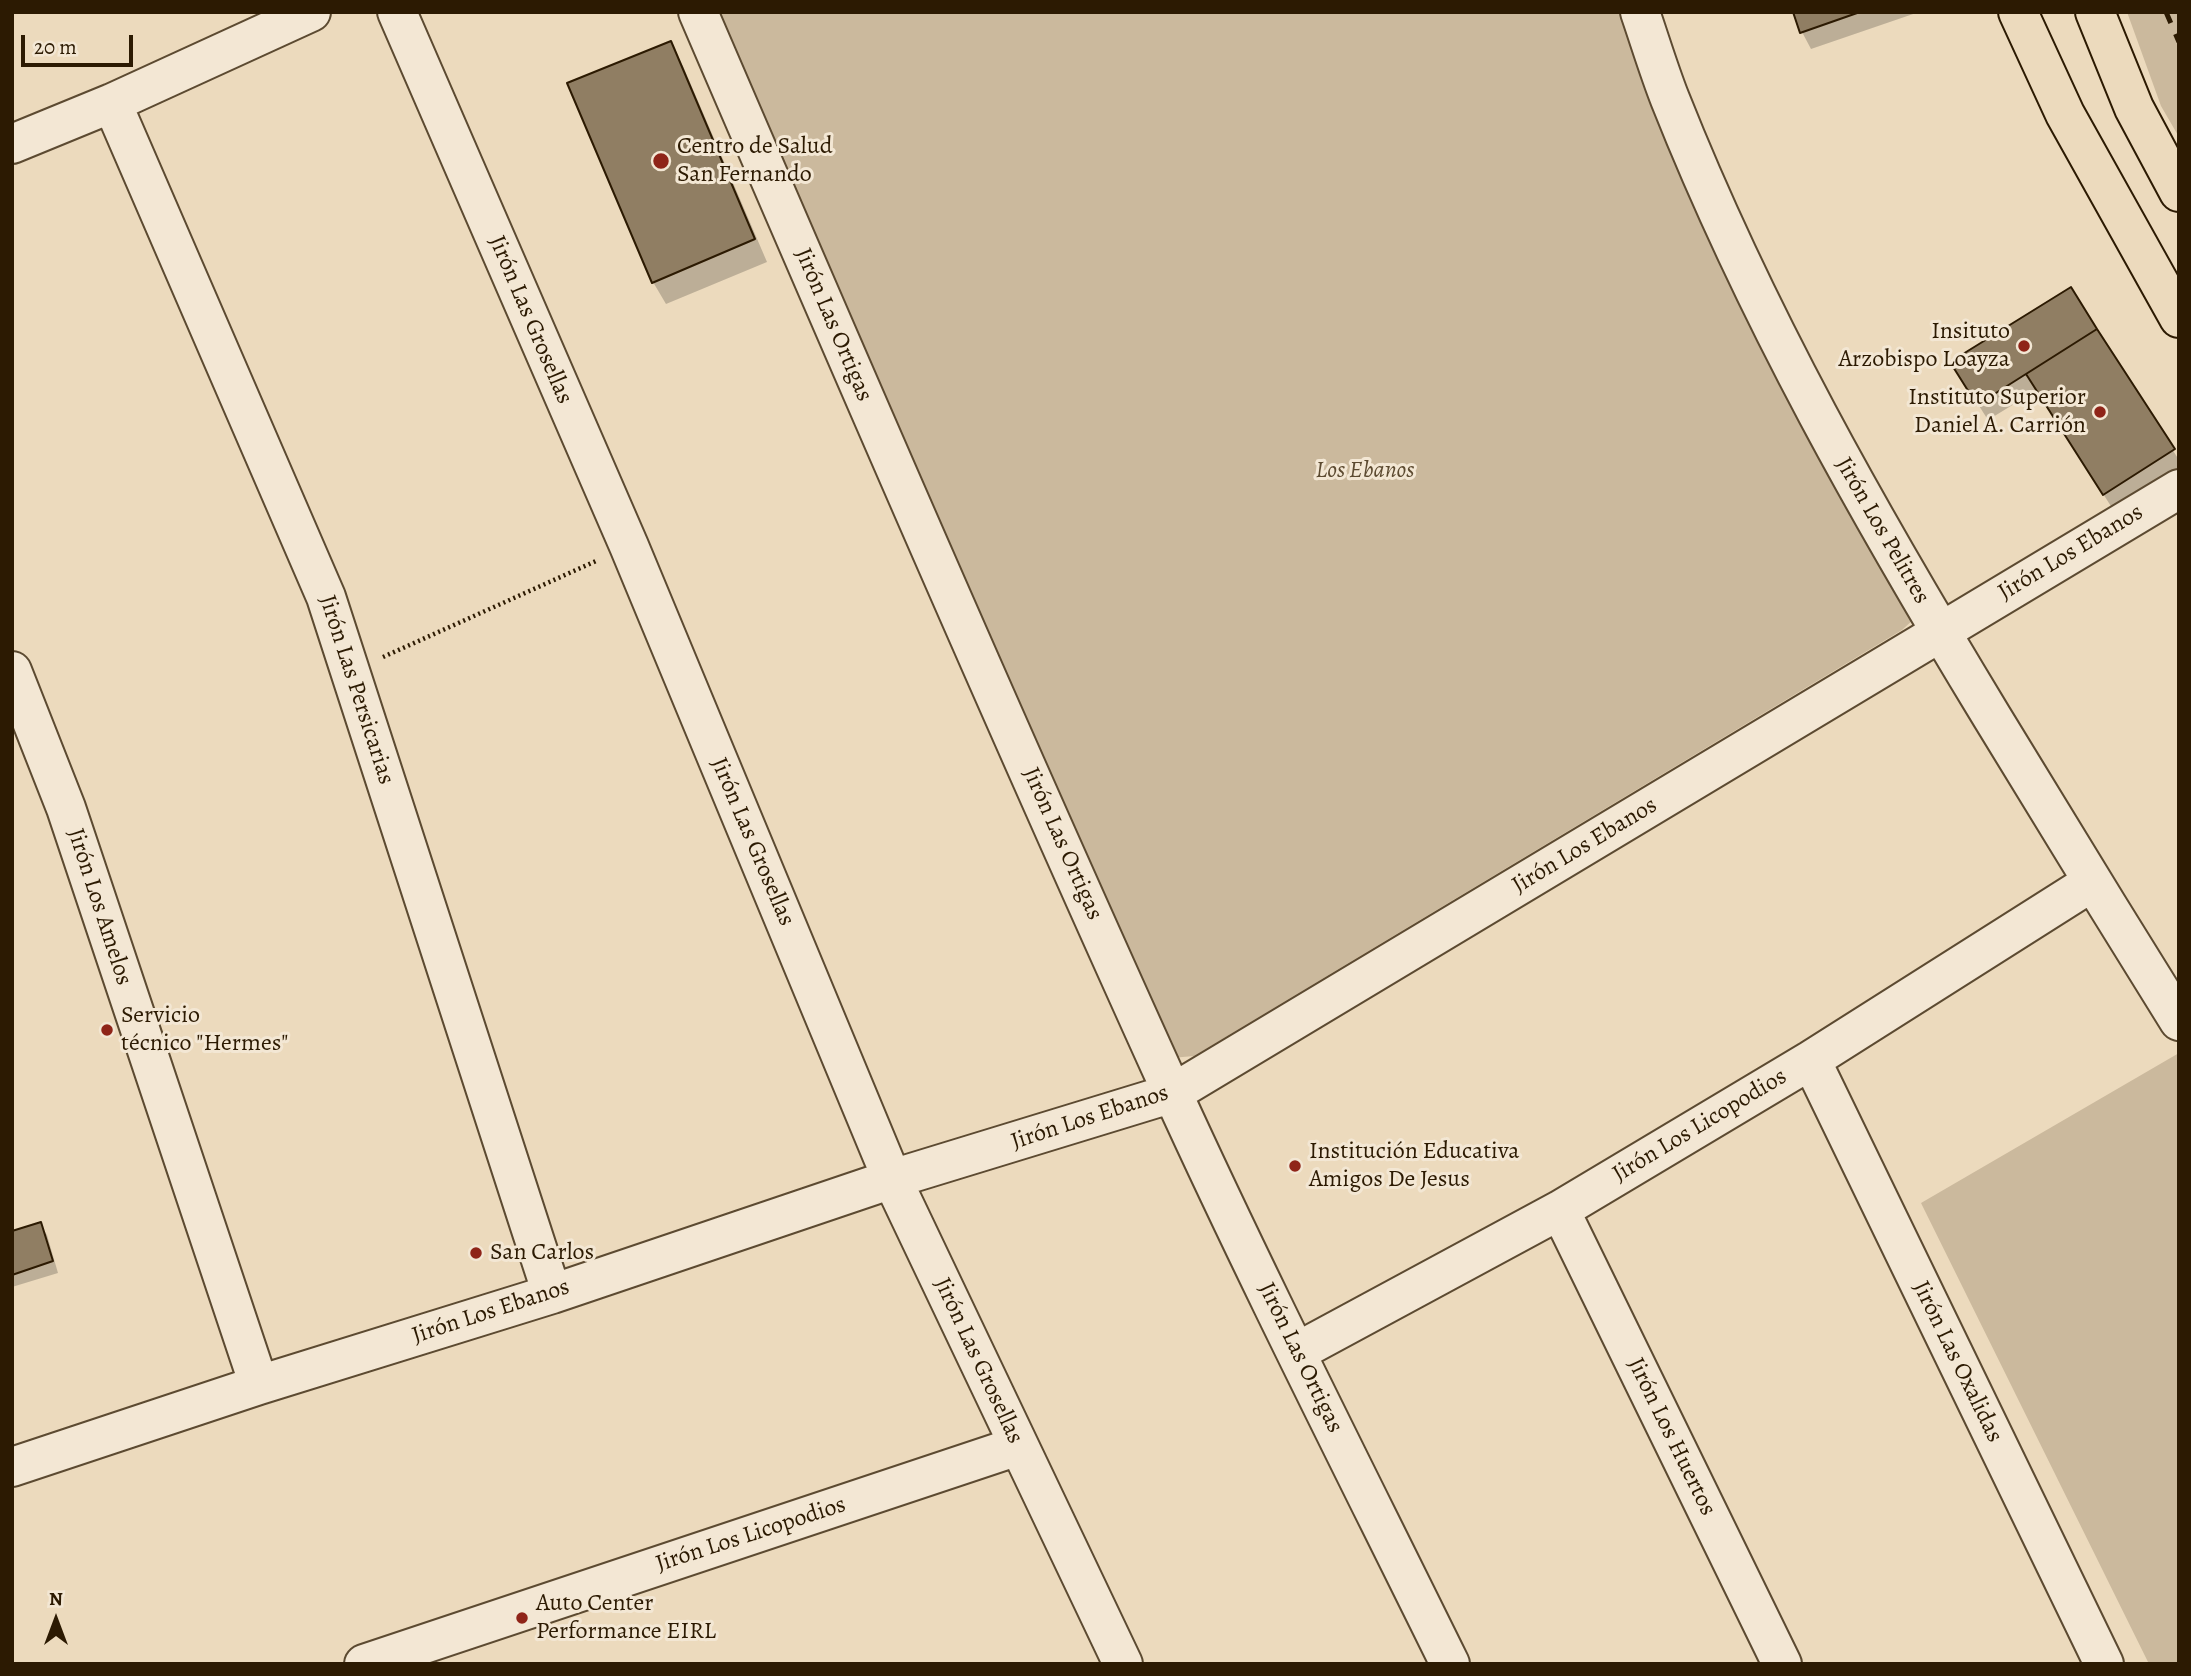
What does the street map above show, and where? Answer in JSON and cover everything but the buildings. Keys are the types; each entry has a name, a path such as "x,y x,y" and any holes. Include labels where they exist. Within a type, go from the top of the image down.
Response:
{"main road":[{"path":"2018,12 2065,114 2179,317"},
{"path":"2095,12 2134,108 2179,192"}],"street":[{"path":"12,144 112,103 311,12"},
{"name":"Jirón Las Grosellas","path":"397,12 629,547 892,1179 1123,1664"},
{"name":"Jirón Las Ortigas","path":"698,12 897,473 1173,1093 1450,1664"},
{"name":"Jirón Los Pelitres","path":"1640,12 1670,97 1715,208 1783,350 1851,477 1940,631 2179,1021"},
{"name":"Jirón Las Persicarias","path":"112,103 326,597 552,1294"},
{"name":"Jirón Los Ebanos","path":"12,1467 259,1385 552,1294 892,1179 1173,1093 2179,489"},
{"name":"Jirón Los Amelos","path":"12,670 66,808 259,1385"},
{"name":"Jirón Los Licopodios","path":"1297,1352 1560,1210 1811,1060 2092,881"},
{"name":"Jirón Las Oxalidas","path":"1811,1060 2104,1664"},
{"name":"Jirón Los Huertos","path":"1560,1210 1782,1664"},
{"name":"Jirón Los Licopodios","path":"364,1664 1018,1446"}],"path":[{"path":"351,672 629,547"}],"green space":[{"name":"Los Ebanos","path":"715,12 1623,12 1914,619 1902,630 1194,1056 1171,1058"},
{"path":"2127,12 2179,12 2179,137 2161,106"},
{"path":"2179,1053 2179,1664 2149,1664 1921,1203"}],"railway":[{"path":"2166,12 2179,42"}],"place":[{"name":"Centro de Salud San Fernando","path":"661,161"},
{"name":"Insituto Arzobispo Loayza","path":"2024,346"},
{"name":"Instituto Superior Daniel A. Carrión","path":"2100,412"},
{"name":"Servicio técnico \"Hermes\"","path":"107,1030"},
{"name":"Institución Educativa Amigos De Jesus","path":"1295,1166"},
{"name":"San Carlos","path":"476,1253"},
{"name":"Auto Center Performance EIRL","path":"522,1618"}]}
